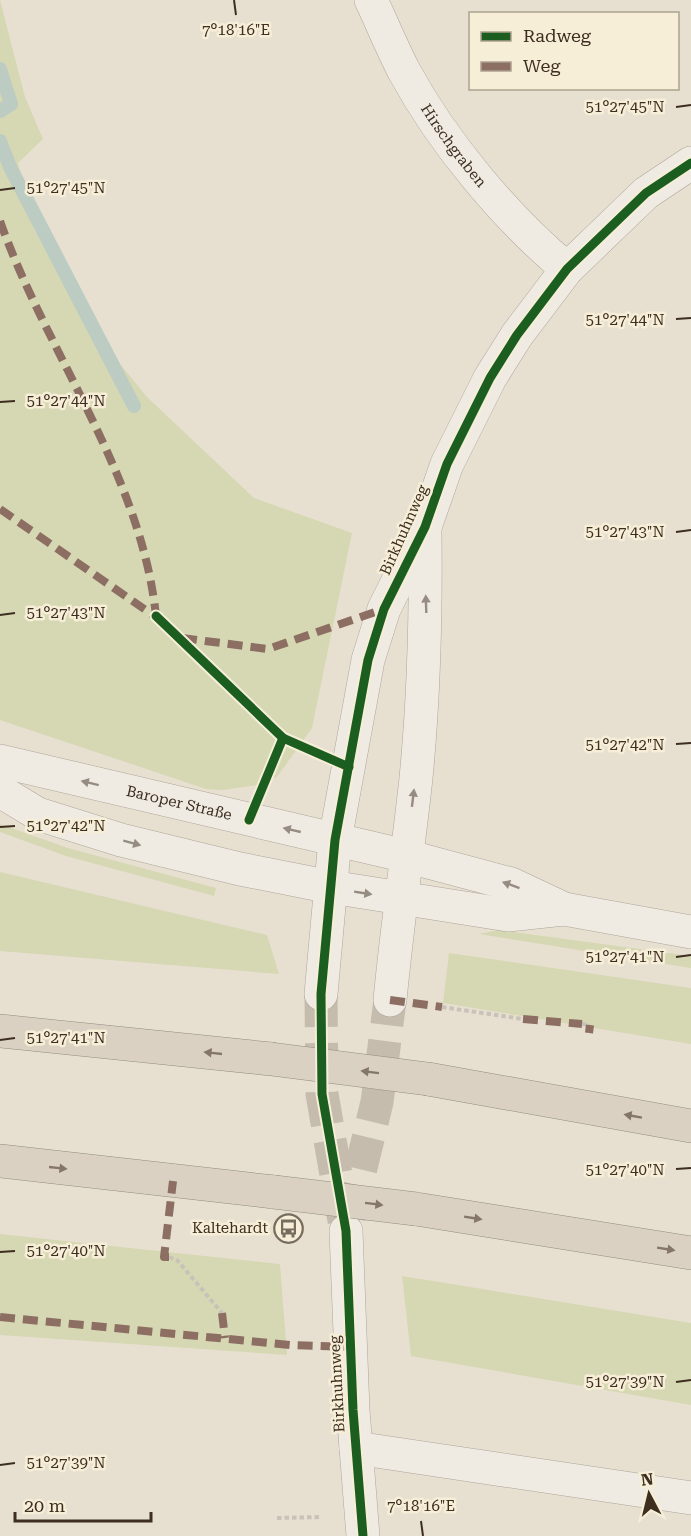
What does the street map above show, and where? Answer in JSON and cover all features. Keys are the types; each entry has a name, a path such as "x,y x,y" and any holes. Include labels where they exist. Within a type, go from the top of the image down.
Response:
{"highway":[{"path":"0,1031 271,1059 428,1079 691,1126"},
{"path":"0,1161 416,1209 691,1253"}],"street":[{"name":"Hirschgraben","path":"370,0 405,71 455,149 539,245 567,269"},
{"name":"Birkhuhnweg","path":"321,994 335,840 368,660 384,609 425,527 447,464 490,378 517,335 567,269 646,193 691,163"},
{"name":"Birkhuhnweg","path":"390,1000 425,667 425,527"},
{"name":"Baroper Straße","path":"0,761 406,856 512,885 564,909 691,932"},
{"name":"Baroper Straße","path":"0,791 38,814 195,860 331,888 508,915 564,909"},
{"name":"Birkhuhnweg","path":"346,1231 356,1448 363,1536"},
{"path":"356,1448 691,1498"}],"path":[{"path":"442,1007 523,1018"},
{"path":"582,1023 590,1025"},
{"path":"169,1257 177,1260 222,1313"}],"green space":[{"path":"0,0 25,97 43,139 18,163 33,227 87,323 146,396 254,498 352,533 312,728 277,777 258,785 223,790 206,789 0,720"},
{"path":"0,824 68,848 216,888 214,896 66,856 0,832"},
{"path":"0,872 267,935 279,974 0,951"},
{"path":"499,930 691,956 691,968 479,934"},
{"path":"449,953 691,988 691,1044 443,1003"},
{"path":"0,1234 280,1264 287,1355 0,1335"},
{"path":"402,1276 691,1323 691,1405 411,1356"}],"waterway":[{"path":"0,69 11,104 0,111"},
{"path":"0,141 10,167 134,406"}],"tunnel":[{"path":"321,994 322,1094 345,1226"},
{"path":"349,1217 377,1102 390,1000"}],"marked path":[{"path":"0,221 42,319 90,415 132,513 147,564 156,616"},
{"path":"0,509 160,620"},
{"path":"182,638 268,649 384,609"},
{"path":"390,1000 442,1007"},
{"path":"523,1019 582,1024"},
{"path":"589,1033 590,1025"},
{"path":"169,1257 164,1257 173,1181"},
{"path":"222,1313 225,1338"},
{"path":"0,1317 290,1345 350,1347"}],"cycle path":[{"path":"363,1536 353,1410 346,1231 322,1094 321,994 335,840 368,660 384,609 425,527 447,464 490,378 517,335 567,269 646,193 691,163"},
{"path":"156,616 283,738 349,767"},
{"path":"249,820 283,738"}],"place":[{"name":"Kaltehardt","path":"289,1228"}]}
